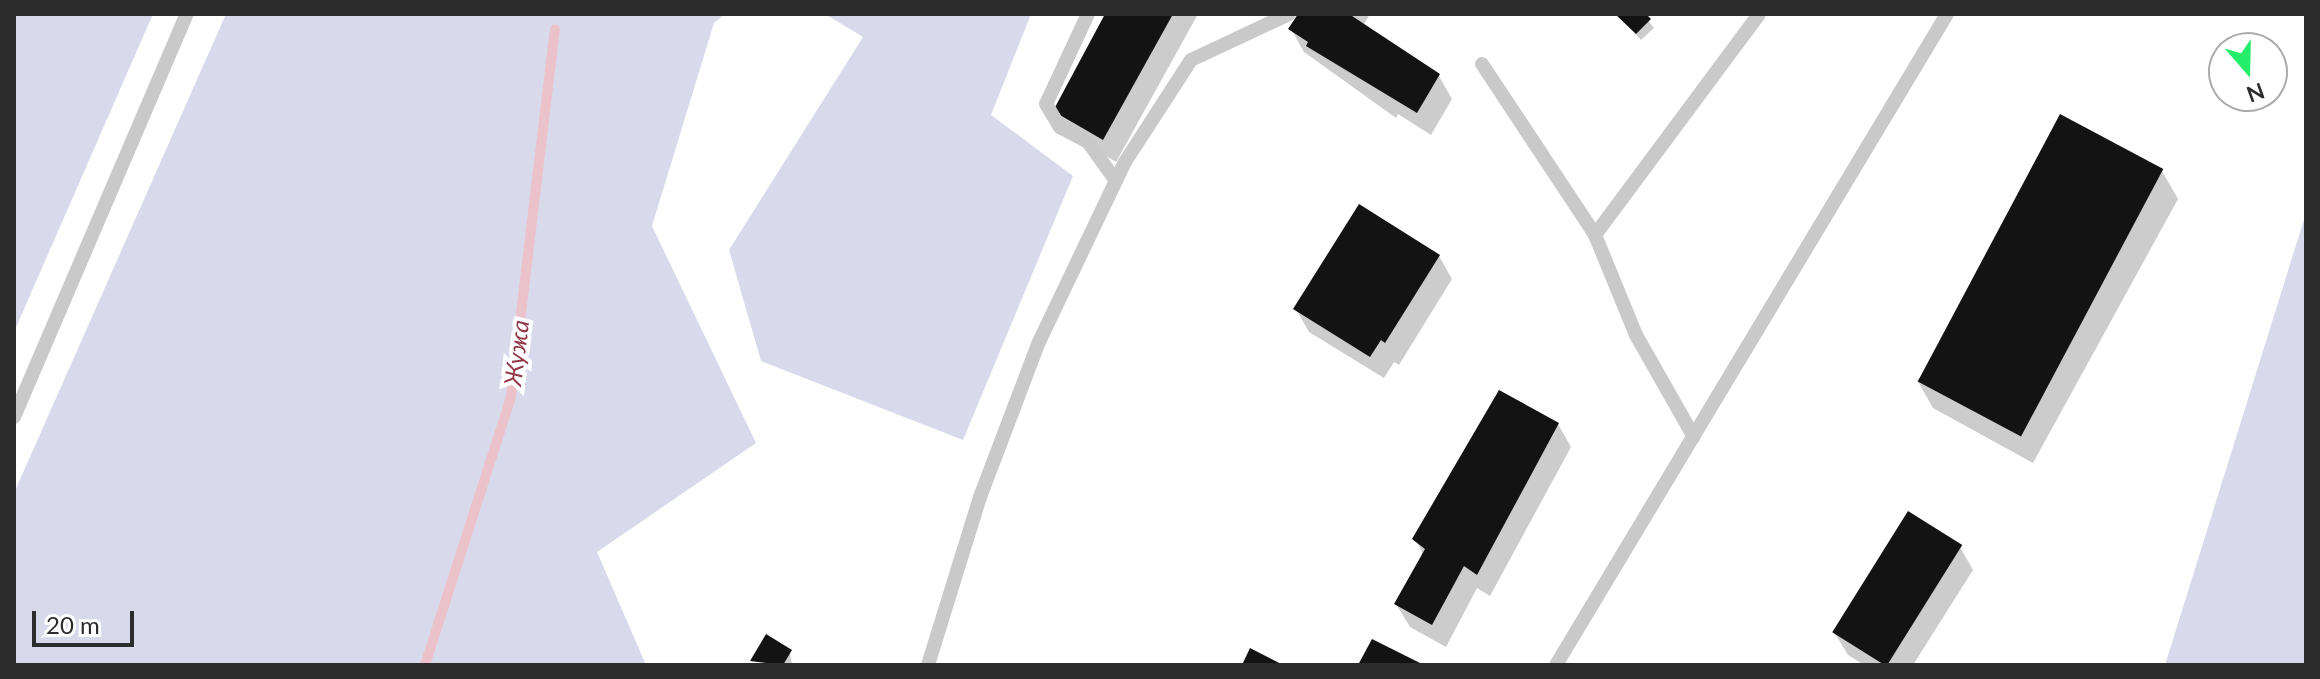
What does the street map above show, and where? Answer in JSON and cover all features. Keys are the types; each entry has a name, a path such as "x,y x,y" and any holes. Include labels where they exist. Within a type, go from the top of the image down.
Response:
{"lane":[{"path":"14,417 187,14"},
{"path":"1088,14 1046,104 1060,127 1088,142 1116,181"},
{"path":"928,665 980,497 1039,342 1116,181 1191,60 1289,14"},
{"path":"1595,235 1759,14"},
{"path":"1556,665 1947,14"},
{"path":"1482,64 1595,235 1636,335 1694,437"}],"shaded area":[{"path":"14,14 153,14 14,332"},
{"path":"226,14 725,14 714,23 652,226 756,443 597,552 646,665 14,665 14,493"},
{"path":"825,14 1031,14 991,115 1073,176 963,440 761,361 729,250 863,37"},
{"path":"2306,213 2306,665 2165,665"}],"building":[{"path":"1105,14 1173,14 1103,140 1053,111"},
{"path":"1298,14 1349,14 1440,74 1417,113 1306,46 1308,42 1288,29"},
{"path":"1615,14 1646,14 1651,19 1636,34"},
{"path":"2060,114 2163,169 2021,436 1918,382"},
{"path":"1359,204 1440,255 1385,343 1381,340 1370,357 1293,309"},
{"path":"1499,390 1559,423 1477,575 1464,566 1432,625 1394,604 1425,549 1412,539"},
{"path":"1908,511 1962,545 1887,665 1832,632"},
{"path":"766,634 792,650 783,665 750,661"},
{"path":"1372,639 1424,665 1358,665"},
{"path":"1250,648 1283,665 1242,665"}],"waterway":[{"name":"Жужа","path":"425,665 511,397 555,30"}]}
